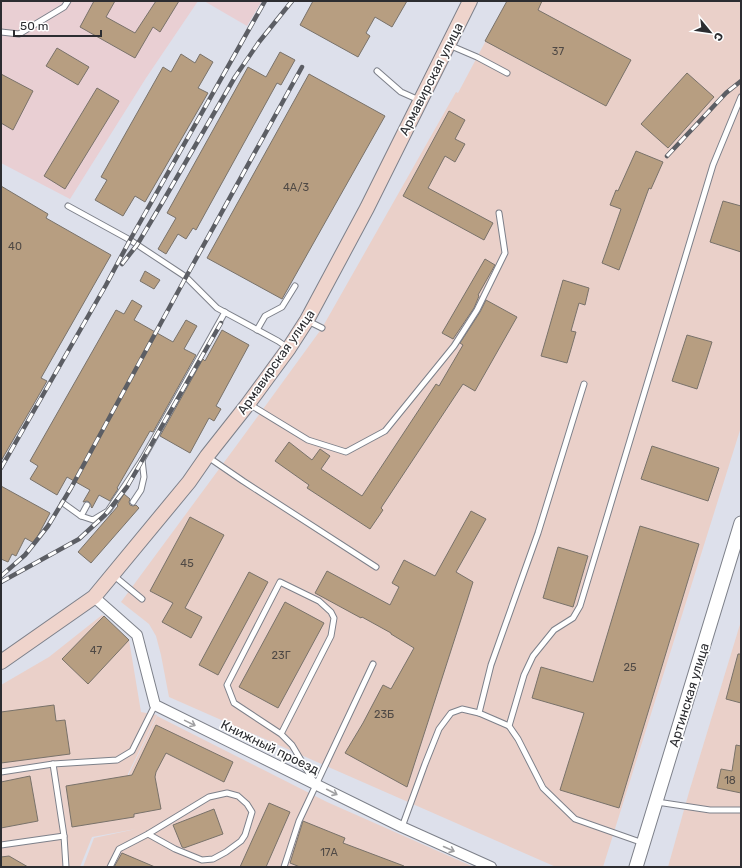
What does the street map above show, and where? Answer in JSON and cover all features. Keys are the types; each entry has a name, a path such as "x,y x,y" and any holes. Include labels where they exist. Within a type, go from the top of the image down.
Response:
{"main road":[{"name":"Армавирская улица","path":"1,662 94,596 189,482 289,348 307,320 367,208 470,1"}],"street":[{"name":"Артинская улица","path":"636,867 741,523"},
{"path":"94,596 137,635 155,705"},
{"name":"Книжный проезд","path":"155,705 402,827 491,867"}],"lane":[{"path":"1,32 19,34 64,7 68,1"},
{"path":"448,44 507,73"},
{"path":"376,71 401,92 420,101"},
{"path":"509,726 524,675 533,656 554,630 573,618 580,606 713,165 741,97"},
{"path":"68,206 133,242 186,277 217,308 289,348"},
{"path":"248,404 308,440 346,452 385,431 454,346 478,310 505,253 499,213"},
{"path":"257,330 265,316 282,307 294,286"},
{"path":"64,503 81,516 93,520 108,512 142,460 225,312"},
{"path":"307,320 322,328"},
{"path":"479,713 491,665 538,533 584,384"},
{"path":"207,456 376,567"},
{"path":"133,502 141,490 144,477 142,460"},
{"path":"81,516 87,505"},
{"path":"112,574 142,599"},
{"path":"281,734 331,636 334,618 331,612 319,601 280,582 227,684 234,703 281,734 292,745 316,784"},
{"path":"284,867 299,821 373,664"},
{"path":"1,772 53,764 117,760 132,750 155,705"},
{"path":"402,827 439,729 451,713 462,709 479,713 509,726 518,739 543,788 575,818 644,843"},
{"path":"53,764 64,836 66,867"},
{"path":"110,867 120,849 209,797 227,793 238,796 247,804 252,812 245,835 241,841 226,852 212,859 202,860 175,849 148,834"},
{"path":"656,802 710,810 741,810"},
{"path":"1,845 64,836"}],"shaded area":[{"path":"1,1 198,1 146,78 70,199 1,163"},
{"path":"204,1 262,1 247,26"},
{"path":"507,1 741,1 741,427 603,867 556,867 169,697 156,636 149,624 121,602 322,328 456,92 458,93"},
{"path":"102,615 129,640 141,712 157,715 128,774 134,812 129,774 157,716 327,802 474,867 83,867 94,838 136,829 92,837 80,867 1,867 1,685 49,657"},
{"path":"741,621 741,867 668,867 689,792"}],"building":[{"path":"94,1 115,1 106,17 135,33 156,1 179,1 160,32 153,27 135,58 80,27"},
{"path":"313,1 407,1 392,27 375,17 366,33 370,36 358,57 300,25"},
{"path":"507,1 542,1 538,10 631,60 606,106 485,41"},
{"path":"57,48 89,67 78,85 46,66"},
{"path":"280,52 295,60 281,85 277,83 196,230 193,228 186,239 178,234 166,254 158,249 176,218 167,213 248,67 266,77"},
{"path":"181,54 195,63 200,54 213,62 198,88 208,93 145,202 135,196 123,216 95,200 107,180 101,177 163,67 171,72"},
{"path":"687,73 714,97 668,148 641,124"},
{"path":"1,74 33,91 13,130 1,123"},
{"path":"309,74 385,116 282,299 207,258"},
{"path":"97,88 119,101 65,189 44,176"},
{"path":"449,111 465,120 455,139 465,144 455,162 445,156 428,188 493,223 484,240 403,196"},
{"path":"636,151 663,162 651,189 649,188 619,270 602,263 621,209 610,205"},
{"path":"1,186 48,214 46,218 111,255 41,378 47,381 1,461"},
{"path":"723,201 741,206 741,252 710,242"},
{"path":"485,259 495,265 478,295 479,296 474,308 453,339 442,333"},
{"path":"145,271 160,280 154,289 140,281"},
{"path":"563,280 589,288 585,305 579,303 571,331 576,332 567,363 541,356"},
{"path":"132,300 142,306 134,320 173,342 186,320 197,326 184,349 196,355 153,432 150,431 110,501 99,495 92,508 89,502 83,502 90,490 67,477 57,495 30,479 38,466 30,461 116,310 124,314"},
{"path":"486,300 517,317 475,391 463,384 381,508 383,510 370,529 307,488 309,485 275,461 289,442 312,460 320,449 330,456 321,469 362,496 436,384 439,386 463,345 460,343"},
{"path":"222,330 249,345 216,406 221,409 214,421 209,418 190,453 160,436 203,359 205,361"},
{"path":"687,335 712,342 697,389 672,381"},
{"path":"652,446 719,468 708,501 641,479"},
{"path":"1,486 50,513 34,543 25,538 16,556 12,554 8,562 1,559"},
{"path":"124,494 130,499 130,505 136,505 139,508 91,563 78,552 118,506 117,505"},
{"path":"471,511 486,519 456,572 473,582 407,787 345,753 383,685 391,689 414,648 391,633 315,593 327,571 390,605 399,587 392,583 404,560 435,576"},
{"path":"190,517 224,535 185,608 202,617 191,638 162,622 173,603 150,591"},
{"path":"640,526 699,544 619,808 560,790 584,713 532,698 541,667 593,682"},
{"path":"558,547 588,556 573,607 543,598"},
{"path":"249,572 268,582 218,675 199,665"},
{"path":"285,602 324,623 278,708 239,687"},
{"path":"104,616 129,640 88,684 62,659"},
{"path":"738,654 741,654 741,703 726,699"},
{"path":"54,705 56,721 65,720 70,754 1,763 1,712"},
{"path":"156,725 233,762 224,782 166,753 155,777 161,809 134,814 134,817 72,827 66,786 132,775"},
{"path":"736,745 741,746 741,793 717,788 721,769 732,771"},
{"path":"30,776 38,821 1,828 1,782"},
{"path":"269,803 290,812 266,867 240,867"},
{"path":"214,809 223,834 184,848 182,847 173,825"},
{"path":"303,821 345,838 343,843 404,867 300,867 290,863"},
{"path":"122,853 155,867 114,867"},
{"path":"9,856 28,867 1,867 1,857"}],"railway":[{"path":"1,468 106,285 265,1"},
{"path":"122,264 137,245 235,77 259,42 292,1"},
{"path":"1,576 25,555 48,526 71,488 302,67"},
{"path":"667,156 726,93 741,81"},
{"path":"1,582 79,539 105,515 127,487 221,323"}]}
